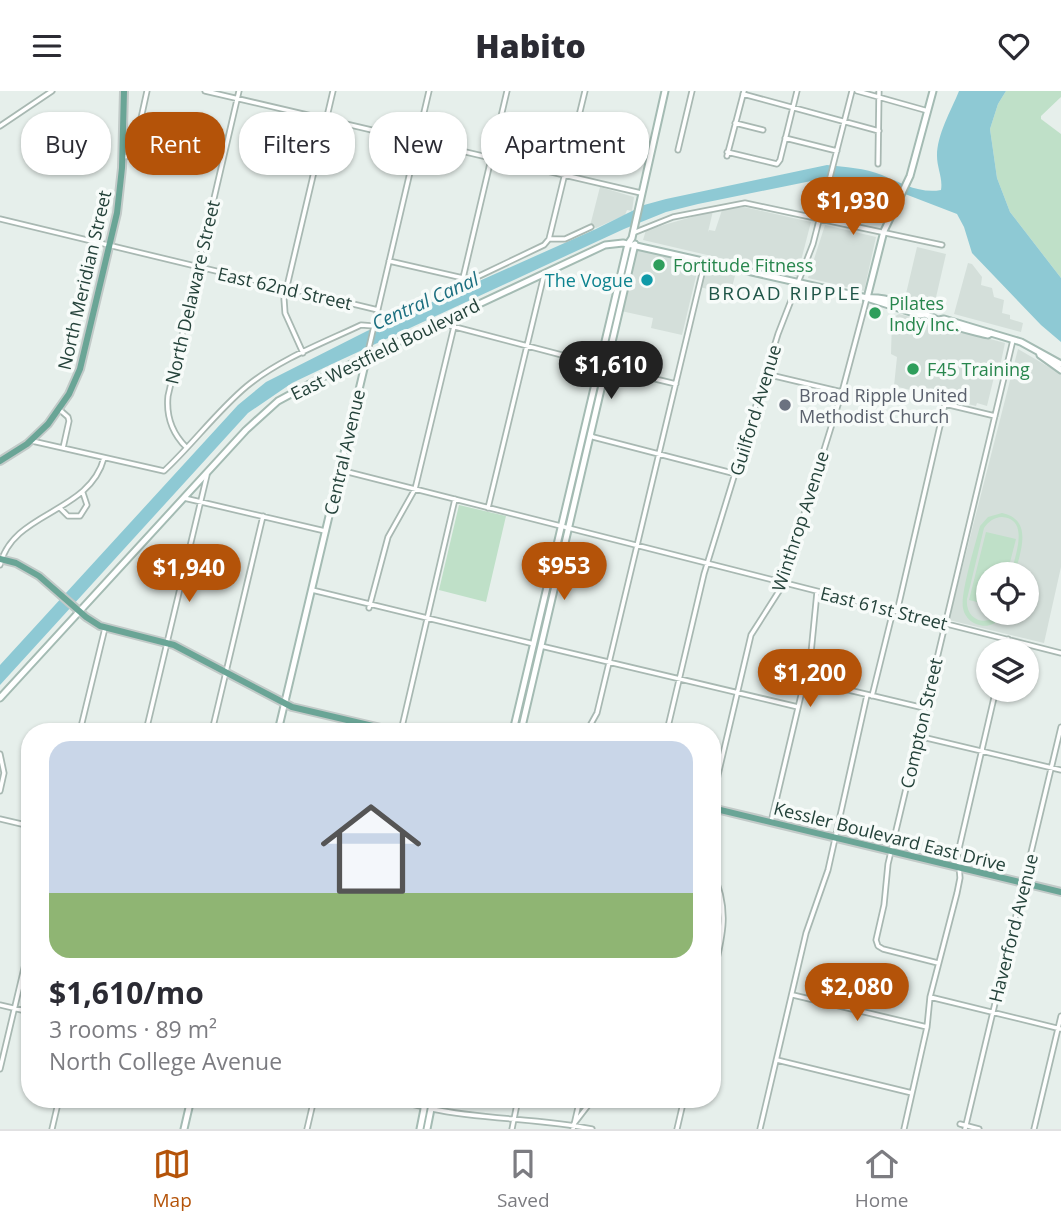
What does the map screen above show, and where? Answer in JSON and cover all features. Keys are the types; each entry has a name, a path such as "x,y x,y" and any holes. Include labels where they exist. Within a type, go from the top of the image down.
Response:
{"main road":[{"name":"North Meridian Street","path":"0,461 31,440 59,410 82,363 119,196 124,91"},
{"path":"515,723 591,437 665,91"},
{"name":"Winthrop Avenue","path":"867,298 884,231 907,181 933,91"},
{"name":"East Westfield Boulevard","path":"0,698 251,424 272,406 299,389 367,356 605,245 616,242 631,245"},
{"path":"631,245 898,304 939,320 1013,340 1061,364"},
{"path":"1039,352 1061,370"},
{"name":"Central Avenue","path":"280,723 367,356"},
{"path":"523,723 561,526 606,367"},
{"path":"0,561 31,571 91,622 167,643 285,704 362,723"},
{"name":"Kessler Boulevard East Drive","path":"721,811 1061,892"},
{"path":"184,1129 189,1108"},
{"path":"420,1129 428,1108"},
{"path":"427,1129 428,1108"}],"street":[{"path":"0,126 52,91"},
{"name":"North Meridian Street","path":"122,157 130,156 134,150 147,91"},
{"path":"205,91 296,112"},
{"name":"North Delaware Street","path":"187,447 172,428 167,402 239,91"},
{"path":"328,112 333,91"},
{"name":"Central Avenue","path":"424,112 429,91"},
{"path":"502,112 507,91"},
{"path":"580,112 585,91"},
{"path":"678,150 692,91"},
{"path":"797,91 793,107 785,138 777,164 727,154 743,92 793,107 845,122 879,131"},
{"path":"855,91 928,111"},
{"name":"Guilford Avenue","path":"669,723 708,565 778,334 799,283 820,218 855,91"},
{"path":"878,164 879,91"},
{"path":"735,123 764,130"},
{"path":"785,138 837,151"},
{"path":"303,353 285,313 284,301 314,175"},
{"name":"Central Avenue","path":"367,356 410,175"},
{"path":"463,278 487,175"},
{"path":"389,261 463,278 475,278 544,245 549,239 565,175 641,194"},
{"path":"633,234 673,217 745,203 942,245"},
{"name":"East 62nd Street","path":"0,219 378,310"},
{"path":"549,239 565,239 591,227"},
{"path":"592,723 597,716 705,261"},
{"path":"488,507 544,274"},
{"name":"Winthrop Avenue","path":"721,764 751,635 783,583 842,392 867,298"},
{"path":"369,606 388,537 415,489 457,314"},
{"path":"438,323 676,384"},
{"path":"31,440 164,471 253,381 278,365 363,324 374,327"},
{"name":"Compton Street","path":"938,963 883,949 878,945 877,938 891,850 1013,340"},
{"path":"766,374 842,392"},
{"path":"760,1129 806,933 827,874 870,695 895,611 946,404 995,415"},
{"path":"59,410 69,421 63,448"},
{"path":"591,437 736,474"},
{"path":"0,561 18,535 83,493 97,477 104,458"},
{"name":"East 61st Street","path":"340,470 1008,639"},
{"path":"148,723 207,472"},
{"path":"60,508 68,516 80,516 87,505 83,493"},
{"path":"184,498 326,531"},
{"path":"403,723 455,499"},
{"path":"214,723 263,516"},
{"path":"312,590 369,606 798,707"},
{"path":"771,822 811,653 817,592"},
{"path":"82,723 105,628"},
{"name":"East 61st Street","path":"1039,647 1061,653"},
{"path":"836,687 924,708"},
{"path":"904,1129 927,1027 930,997 957,898 960,878 957,854 993,702"},
{"name":"Haverford Avenue","path":"964,1126 1061,727"},
{"path":"918,736 1061,770"},
{"path":"0,754 4,773 0,791"},
{"path":"0,819 21,824"},
{"path":"721,894 724,920 721,935"},
{"path":"0,1069 21,980"},
{"path":"793,995 927,1027"},
{"path":"930,997 1060,1028"},
{"path":"0,1005 21,1010"},
{"path":"1034,1129 1061,1016"},
{"path":"777,1060 912,1093"},
{"path":"51,1129 57,1108"},
{"path":"307,1129 312,1108"},
{"path":"428,1108 482,1118 538,1120 592,1129"},
{"path":"512,1129 516,1108"},
{"path":"573,1127 578,1108"},
{"path":"573,1127 587,1108"},
{"path":"677,1129 682,1108"},
{"path":"964,1126 979,1129"}],"shaded area":[{"path":"600,187 634,197 632,211 627,210 625,215 596,228 590,226"},
{"path":"744,207 811,222 797,276 643,240 646,230 713,211 708,232 715,231 722,210"},
{"path":"825,225 876,237 864,291 808,278"},
{"path":"917,247 946,254 934,306 905,298"},
{"path":"636,249 699,264 682,335 651,328 653,318 621,311"},
{"path":"968,263 972,264 982,277 981,285 992,288 994,297 1004,300 1002,313 1023,323 1021,332 954,314"},
{"path":"706,264 736,272 730,295 700,287"},
{"path":"899,314 1005,343 998,376 994,377 987,406 977,403 976,406 894,386 897,357 891,354 892,318"},
{"path":"1018,349 1061,374 1061,567 1044,643 1039,642 1039,639 1027,639 949,620"}],"green space":[{"path":"1006,91 1061,91 1061,97 1041,119 1061,134 1061,278 1010,212 997,178 990,129 998,104"},
{"path":"459,505 506,516 486,602 439,590"},
{"path":"1002,513 1018,522 1022,547 1018,562 1014,562 1018,532 1011,519 999,517 984,528 967,599 969,612 976,618 976,624 966,615 963,601 980,526 988,517"},
{"path":"986,532 1016,539 1010,562 978,562"},
{"path":"976,572 976,602 969,600"}],"water":[{"path":"959,91 1006,91 998,104 990,129 997,178 1010,212 1061,278 1061,342 1041,325 972,253 957,214 905,194 878,192 854,182 826,178 666,212 292,383 248,413 0,685 0,665 238,405 266,382 367,331 644,205 827,165 869,171 918,189 941,190 938,148 942,131"}],"place":[{"name":"Fortitude Fitness","path":"659,265"},
{"name":"The Vogue","path":"647,280"},
{"name":"Pilates Indy Inc.","path":"875,313"},
{"name":"F45 Training","path":"913,369"},
{"name":"Broad Ripple United Methodist Church","path":"785,405"}],"district":[{"name":"BROAD RIPPLE","path":"785,293"}],"water label":[{"name":"Central Canal","path":"425,301"}]}
